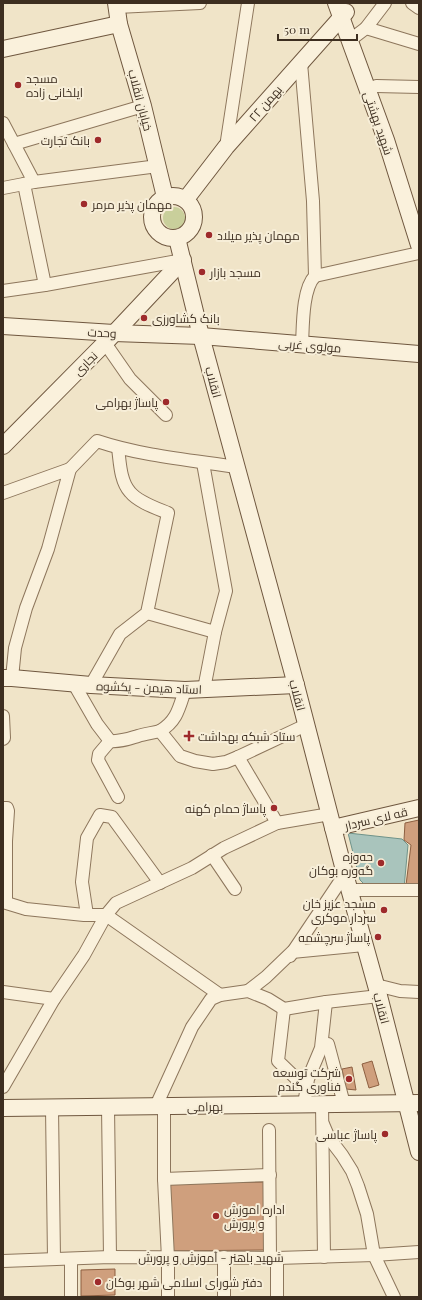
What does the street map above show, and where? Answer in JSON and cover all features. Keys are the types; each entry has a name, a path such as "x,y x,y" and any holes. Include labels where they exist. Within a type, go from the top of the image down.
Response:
{"main road":[{"name":"خیابان انقلاب","path":"116,5 119,24 143,106 165,196"},
{"name":"۲۲ بهمن","path":"186,199 226,147 301,63 343,8"},
{"name":"شهید بهشتی","path":"343,8 358,35 419,219"},
{"path":"3,49 119,24"},
{"name":"شهید بهشتی","path":"358,35 386,140 419,245"},
{"path":"165,196 179,196 186,199 194,210 195,217 190,230 177,238 165,237 155,229 152,223 152,210 159,200 165,196"},
{"name":"انقلاب","path":"177,238 201,336 296,685 364,945 377,991 413,1103 419,1152"},
{"name":"نجاری","path":"3,446 183,260"},
{"name":"وحدت","path":"3,326 109,338 201,336"},
{"name":"مولوی غربی","path":"201,336 419,354"},
{"name":"استاد هیمن - یکشوه","path":"8,678 74,684 185,690 296,685"},
{"name":"قه لای سردار","path":"331,821 419,808"},
{"name":"بهرامی","path":"3,1108 160,1106 305,1097 322,1105 413,1103"}],"street":[{"path":"116,5 200,3"},
{"path":"226,147 248,3"},
{"path":"412,3 419,8"},
{"path":"379,6 358,35 419,44"},
{"path":"301,63 313,201 315,276"},
{"path":"376,86 419,87"},
{"path":"14,144 143,106"},
{"path":"3,123 14,144 29,183 45,285"},
{"path":"3,188 29,183 158,166"},
{"path":"302,345 306,298 310,280 315,276 419,253"},
{"path":"3,291 45,285 183,260"},
{"path":"109,338 130,379 166,415"},
{"path":"3,494 70,469 97,441 118,448 203,463 237,467"},
{"path":"91,685 120,634 147,613 168,513 148,505 130,492 123,480 118,448"},
{"path":"203,463 226,591 215,632 204,689"},
{"path":"8,678 26,608 48,549 70,469"},
{"path":"147,613 215,632"},
{"path":"74,684 97,724 110,740 116,742 139,735 160,731 168,726 174,720 185,690"},
{"path":"3,716 3,739"},
{"path":"160,731 180,756 195,761 213,764 226,762 238,757 306,725"},
{"path":"110,740 99,754 98,760 118,797"},
{"path":"238,757 277,822"},
{"path":"3,808 7,808 8,811 5,841 5,902 26,909 106,916 220,995"},
{"path":"87,915 82,882 87,838 100,815 112,817 160,883"},
{"path":"3,1087 8,1065 84,955 106,916 116,903 192,868 224,848 277,822 331,821"},
{"path":"212,855 235,889"},
{"path":"290,956 345,874"},
{"path":"349,890 419,890"},
{"path":"248,991 290,956 292,952 364,945"},
{"path":"168,1297 168,1258 160,1106 192,1027 211,999 220,995 248,991 268,999 284,1009 377,991 400,990 419,992"},
{"path":"3,992 54,999"},
{"path":"305,1097 312,1067 321,1048 326,1002"},
{"path":"284,1009 278,1061 305,1097"},
{"path":"328,1044 344,1104"},
{"path":"322,1105 324,1257"},
{"path":"108,1107 110,1257"},
{"path":"52,1108 54,1259"},
{"path":"323,1124 329,1138 352,1171 367,1214 374,1255 394,1297"},
{"path":"269,1130 277,1297"},
{"path":"164,1179 270,1175"},
{"name":"شهید باهنر - آموزش و پرورش","path":"3,1261 110,1257 324,1257 419,1252"},
{"path":"224,1257 224,1297"},
{"path":"71,1259 71,1297"}],"green space":[{"path":"174,207 182,210 185,218 182,226 174,229 166,226 163,218 166,210"}],"water":[{"name":"حه‌وزه گه‌وره بوکان","path":"348,833 402,839 408,845 404,888 366,886 360,880"}],"building":[{"path":"419,820 419,886 406,885 411,845 404,840 405,823"},
{"path":"372,1061 379,1085 369,1088 362,1064"},
{"name":"شرکت توسعه فناوری گندم","path":"352,1067 356,1090 346,1089 342,1069"},
{"name":"اداره اموزش و پرورش","path":"264,1182 264,1250 169,1251 168,1183"},
{"name":"دفتر شورای اسلامی شهر بوکان","path":"115,1269 115,1295 81,1296 81,1270"}],"place":[{"name":"مسجد ایلخانی زاده","path":"18,85"},
{"name":"بانک تجارت","path":"98,140"},
{"name":"مهمان پذیر مرمر","path":"84,204"},
{"name":"مهمان پذیر میلاد","path":"209,235"},
{"name":"مسجد بازار","path":"202,272"},
{"name":"بانک کشاورزی","path":"144,318"},
{"name":"پاساژ بهرامی","path":"166,402"},
{"name":"ستاد شبکه بهداشت","path":"189,736"},
{"name":"پاساژ حمام کهنه","path":"274,808"},
{"name":"حه‌وزه گه‌وره بوکان","path":"381,863"},
{"name":"مسجد عزیز خان سردار موکری","path":"384,910"},
{"name":"پاساژ سرچشمه","path":"378,937"},
{"name":"شرکت توسعه فناوری گندم","path":"349,1079"},
{"name":"پاساژ عباسی","path":"385,1134"},
{"name":"اداره اموزش و پرورش","path":"216,1216"},
{"name":"دفتر شورای اسلامی شهر بوکان","path":"98,1282"}]}
